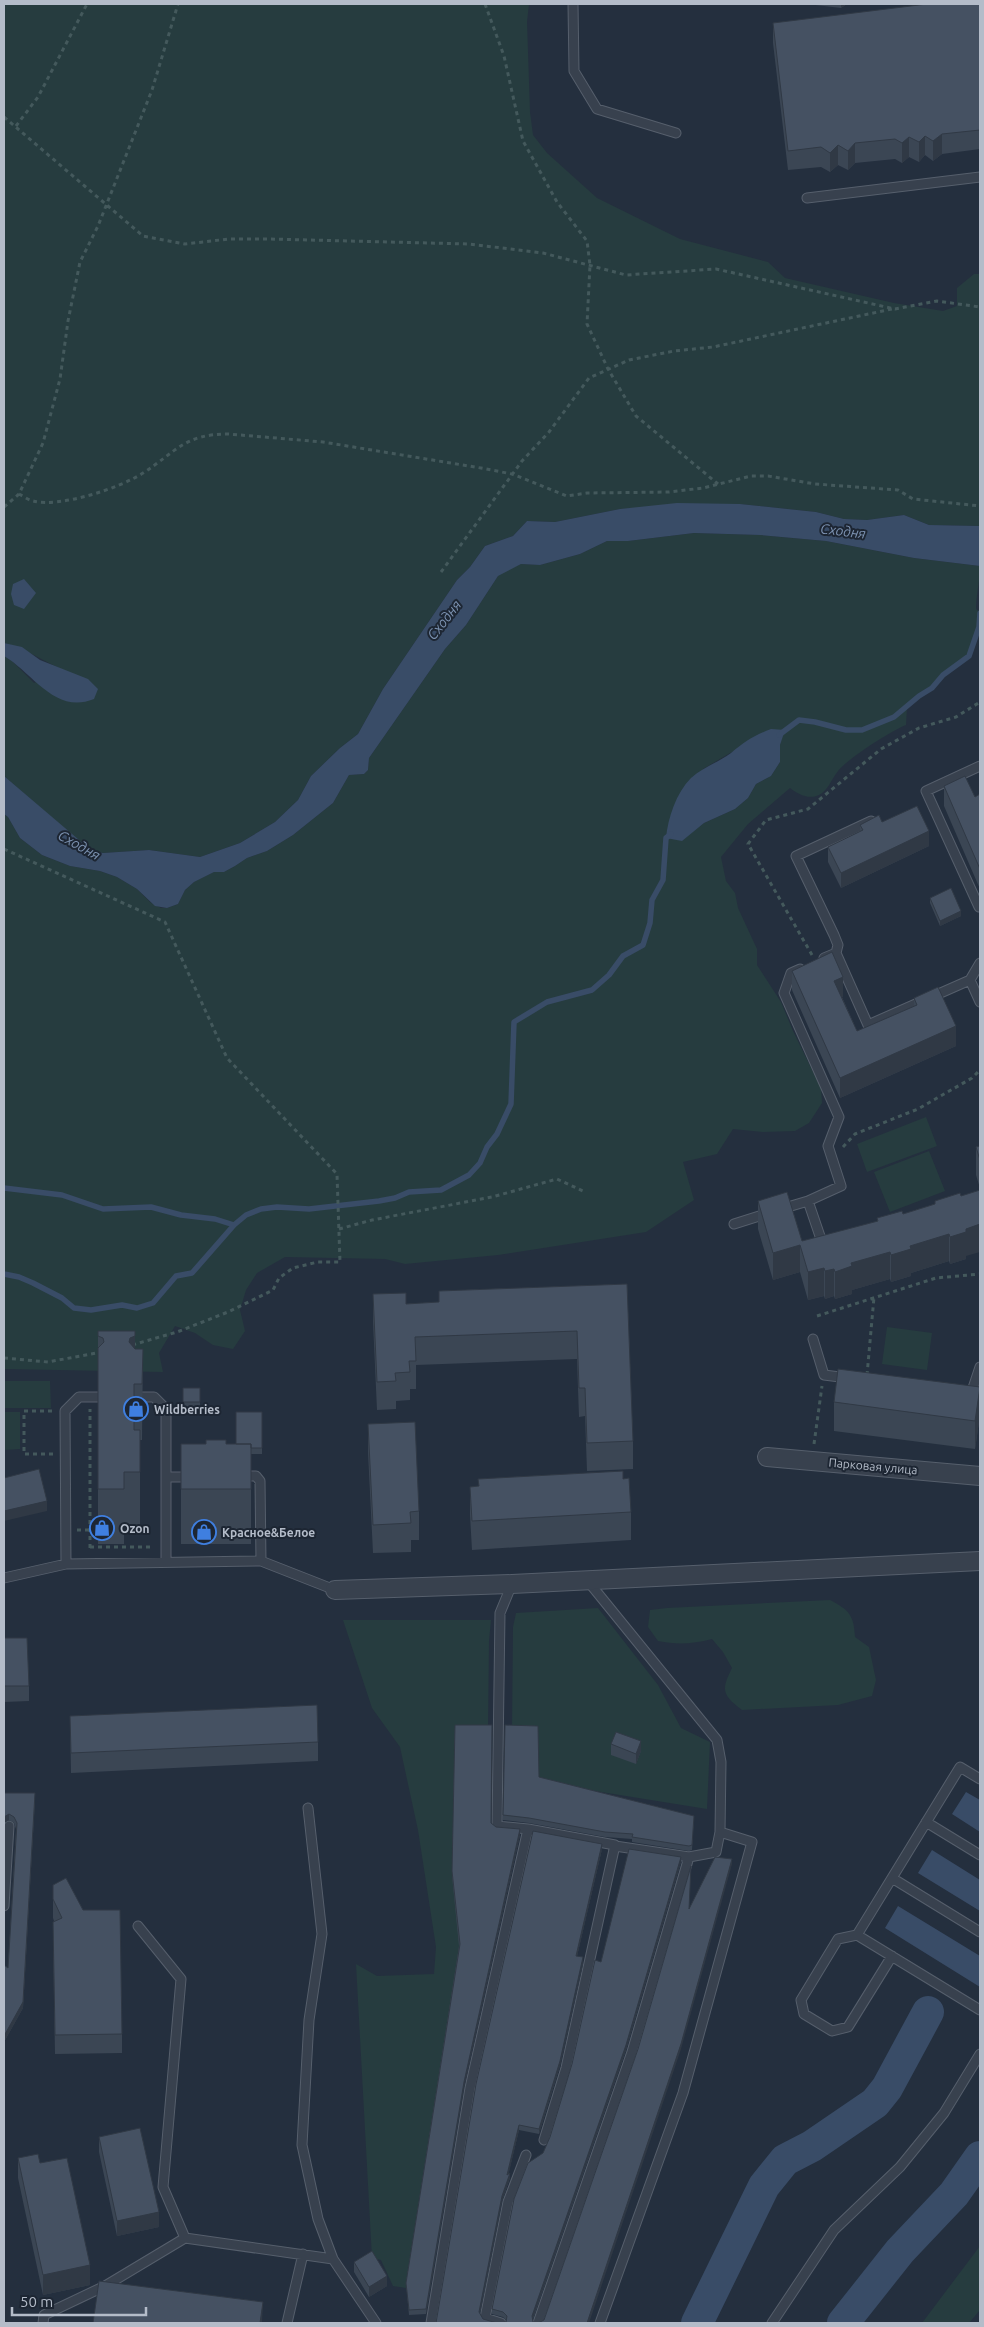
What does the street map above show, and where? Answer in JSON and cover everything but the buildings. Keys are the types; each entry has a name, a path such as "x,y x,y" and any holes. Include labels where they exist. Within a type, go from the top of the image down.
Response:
{"street":[{"path":"823,1245 841,1240"},
{"name":"Парковая улица","path":"766,1457 980,1476"},
{"path":"335,1590 512,1584 980,1561"}],"lane":[{"path":"573,4 574,71 597,110 676,133"},
{"path":"807,198 980,177"},
{"path":"980,766 926,791 980,906"},
{"path":"876,819 796,856 834,935 838,945 836,953 868,1025 970,980 980,963"},
{"path":"734,1224 808,1201 842,1186 828,1146 840,1117 784,993 791,973 836,953"},
{"path":"970,980 980,1002"},
{"path":"808,1201 823,1245"},
{"path":"813,1339 824,1375 866,1381"},
{"path":"971,1395 980,1366"},
{"path":"66,1564 65,1411 78,1397 94,1397"},
{"path":"136,1397 154,1397 166,1409 166,1562"},
{"path":"230,1476 256,1476 260,1481 261,1560"},
{"path":"166,1477 203,1477"},
{"path":"4,1578 66,1564 261,1560 335,1590"},
{"path":"512,1584 500,1613 497,1826 528,1829 616,1846 689,1857 716,1852 720,1832 721,1762 717,1740 587,1580"},
{"path":"857,1935 960,1767 980,1779"},
{"path":"308,1808 322,1934 309,2020 302,2145 318,2219 333,2259 376,2323"},
{"path":"926,1822 980,1855"},
{"path":"4,1906 9,1826"},
{"path":"431,2323 470,2088 528,1829"},
{"path":"600,2323 683,2093 752,1842 720,1832"},
{"path":"544,2140 566,2068 616,1846"},
{"path":"538,2323 632,2052 689,1857"},
{"path":"892,1878 980,1932"},
{"path":"138,1926 180,1979 163,2187 185,2238"},
{"path":"892,1956 848,2027 832,2031 804,2014 801,2000 838,1939 857,1935 892,1956 980,2010"},
{"path":"772,2323 834,2230 900,2167 944,2113 980,2054"},
{"path":"500,2323 485,2318 508,2202 526,2155"},
{"path":"43,2323 44,2315 105,2286 185,2238 333,2259"},
{"path":"287,2323 303,2254"}],"path":[{"path":"16,126 38,97 87,4"},
{"path":"4,507 19,494 43,443 60,379 68,321 80,262 107,204 152,90 178,4"},
{"path":"485,4 504,56 523,141 557,202 587,241 590,265 587,324 608,369 636,416 718,484"},
{"path":"4,117 142,236 185,244 229,239 269,238 469,244 543,253 626,275 716,269 895,309"},
{"path":"441,572 512,474 549,432 589,378 629,360 674,351 713,347 937,301 980,307"},
{"path":"19,494 33,501 64,501 113,487 142,473 182,443 212,434 323,442 512,474 567,496 586,493 669,492 718,484 751,476 784,477 815,484 898,490 913,499 980,506"},
{"path":"812,964 748,844 766,820 808,809 881,749 919,728 956,717 980,702"},
{"path":"4,850 165,922 227,1058 337,1174 340,1262 318,1262 293,1268 279,1278 273,1290 228,1312 178,1332 126,1347"},
{"path":"833,1159 855,1134 918,1109 972,1078 980,1070"},
{"path":"339,1229 372,1220 492,1197 558,1179 583,1191"},
{"path":"817,1316 936,1278 980,1274"},
{"path":"866,1381 874,1297"},
{"path":"4,1358 48,1362 107,1351"},
{"path":"812,1460 824,1375"},
{"path":"90,1564 94,1397"},
{"path":"65,1411 24,1412 24,1454 65,1454"}],"green space":[{"path":"4,4 529,4 527,22 530,112 533,135 547,153 597,198 680,239 768,262 785,278 894,303 943,311 957,306 957,288 974,274 980,274 980,526 929,525 904,515 867,520 844,519 816,512 740,504 620,509 555,522 527,521 513,536 485,546 470,567 457,580 383,689 358,734 340,748 311,776 298,800 275,822 240,843 200,857 149,850 103,853 89,850 4,776 4,656 12,661 34,683 59,668 4,643"},
{"path":"694,533 760,535 826,541 914,558 980,566 976,609 980,612 979,627 969,656 943,675 932,688 907,707 906,725 880,739 850,760 838,771 819,795 807,797 790,788 748,824 721,857 726,881 735,893 738,908 757,949 757,965 781,1002 821,1088 822,1103 809,1123 795,1131 763,1132 733,1129 717,1154 683,1162 694,1200 646,1232 498,1255 405,1264 385,1259 285,1257 257,1273 246,1290 240,1310 245,1331 233,1349 213,1345 195,1333 175,1326 159,1353 163,1372 4,1369 4,814 8,817 20,838 42,855 70,866 100,871 117,877 137,889 150,902 161,908 178,904 185,890 194,882 214,872 224,872 247,858 267,851 293,835 333,803 349,775 364,774 368,770 369,758 445,649 466,625 498,576 506,570 521,564 540,565 580,554 607,541 628,541","holes":["784,730 780,745 780,762 771,776 756,784 748,798 735,809 704,823 682,840 703,769 730,753"]},
{"path":"926,1117 937,1146 867,1172 857,1144"},
{"path":"929,1151 945,1191 890,1212 874,1172"},
{"path":"887,1327 932,1333 927,1370 882,1364"},
{"path":"4,1381 50,1381 51,1408 4,1408"},
{"path":"4,1412 20,1412 20,1449 4,1450"},
{"path":"830,1600 846,1610 852,1618 855,1637 869,1647 876,1680 872,1696 838,1705 742,1710 730,1700 725,1692 726,1682 732,1668 723,1652 712,1639 685,1643 658,1641 648,1627 650,1610"},
{"path":"598,1608 658,1685 681,1728 710,1742 707,1809 539,1782 512,1730 513,1627 516,1613"},
{"path":"343,1620 491,1620 488,1730 460,1949 406,2288 393,2286 381,2260 372,2258 356,1964 377,1976 434,1974 436,1947 418,1830 400,1747 372,1708"},
{"path":"980,2246 980,2310 969,2323 922,2323"}],"water":[{"name":"Сходня","path":"677,503 740,504 816,512 844,519 867,520 904,515 929,525 980,526 980,566 914,558 826,541 760,535 694,533 628,541 607,541 580,554 540,565 521,564 498,576 466,625 445,649 369,758 368,770 364,774 349,775 333,803 293,835 267,851 247,858 224,872 214,872 194,882 185,890 178,904 167,908 155,906 137,889 117,877 100,871 70,866 42,855 20,838 8,817 4,814 4,776 92,851 103,853 149,850 200,857 240,843 275,822 298,800 311,776 340,748 358,734 383,689 457,580 470,567 485,546 513,536 527,521 555,522 620,509"},
{"path":"24,579 36,593 24,609 14,605 11,594 13,584"},
{"path":"4,643 22,647 40,660 88,679 98,689 94,699 80,702 56,697 4,656"},
{"path":"771,729 785,730 780,745 780,762 771,776 756,784 748,798 735,809 704,823 682,841 666,838 674,806 681,791 691,778 740,745"},
{"path":"966,1792 980,1800 980,1832 952,1814"},
{"path":"932,1850 980,1880 980,1911 918,1873"},
{"path":"898,1906 980,1956 980,1987 885,1928"}],"waterway":[{"path":"779,735 799,720 846,730 862,730 894,717 919,696 932,688 943,675 969,656 979,627 980,613"},
{"path":"4,1188 62,1195 103,1209 151,1207 181,1215 215,1219 234,1225 246,1215 261,1209 277,1207 309,1209 379,1201 395,1198 409,1192 441,1190 469,1175 480,1163 487,1147 497,1134 511,1104 514,1022 547,1002 592,990 609,975 623,956 643,945 650,923 652,900 663,880 666,838 671,834"},
{"path":"4,1274 19,1277 33,1283 62,1298 74,1308 91,1310 122,1305 137,1308 153,1303 176,1276 192,1273 234,1225"},
{"path":"697,2323 764,2186 785,2160 812,2146 875,2103 887,2088 928,2012"},
{"path":"843,2323 900,2251 954,2194 980,2157"}],"place":[{"name":"Wildberries","path":"136,1409"},
{"name":"Ozon","path":"102,1528"},
{"name":"Красное&Белое","path":"204,1532"}]}
